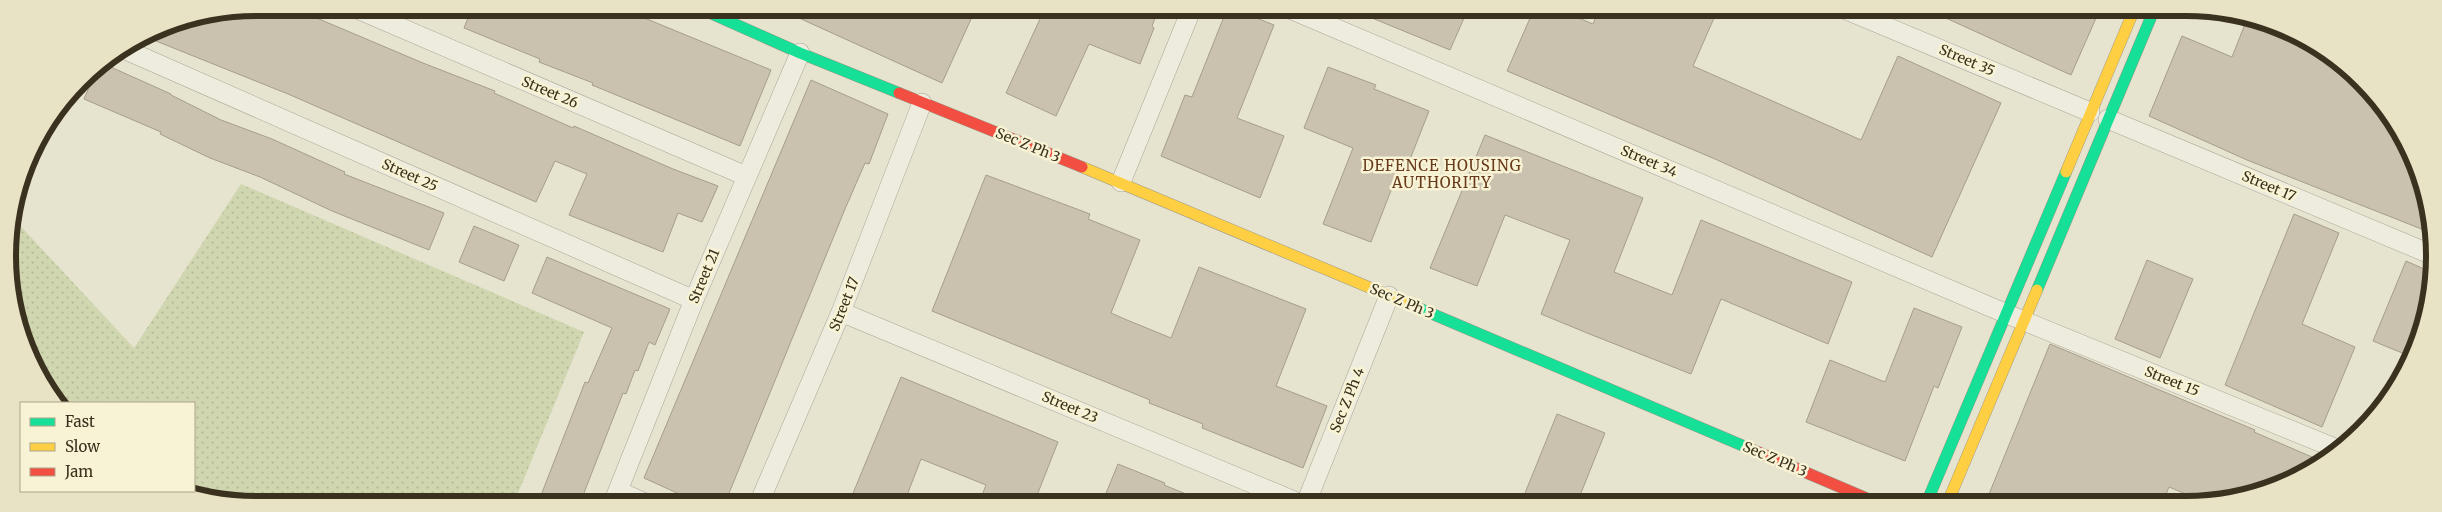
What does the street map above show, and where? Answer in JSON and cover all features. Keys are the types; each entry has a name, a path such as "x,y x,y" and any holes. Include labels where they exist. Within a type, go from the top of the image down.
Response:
{"street":[{"name":"Street 26","path":"374,16 746,176"},
{"name":"Sec Z Ph 3","path":"717,16 800,53 1121,182 1861,496"},
{"path":"1121,182 1189,16"},
{"name":"Street 34","path":"1306,16 2007,314"},
{"name":"Street 35","path":"1861,16 2090,112"},
{"path":"1929,496 2131,16"},
{"path":"1950,496 2151,16"},
{"name":"Street 25","path":"130,52 694,300"},
{"name":"Street 21","path":"616,496 694,300 800,53"},
{"name":"Street 17","path":"762,496 841,312 922,103"},
{"name":"Street 17","path":"2108,119 2426,252"},
{"name":"Sec Z Ph 4","path":"1309,496 1389,296"},
{"name":"Street 23","path":"841,312 1282,496"},
{"name":"Street 15","path":"2007,314 2331,447"}],"green space":[{"path":"241,184 584,332 517,496 256,496 209,491 195,488 195,402 66,402 48,376 34,348 24,318 18,287 16,256 18,224 134,348"}],"building":[{"path":"312,16 495,91 494,93 573,128 574,126 673,169 718,186 702,222 678,213 663,252 569,215 587,174 555,161 536,202 288,94 153,40 194,24 225,18"},
{"path":"469,16 639,16 771,70 740,146 592,85 593,83 539,62 540,59 464,28"},
{"path":"795,16 972,16 942,83"},
{"path":"1041,16 1156,16 1152,26 1154,28 1140,64 1089,44 1056,116 1006,93"},
{"path":"1224,16 1252,16 1274,25 1237,118 1284,136 1260,198 1161,156 1185,95 1192,97"},
{"path":"1367,16 1465,16 1450,50"},
{"path":"1531,16 1574,16 1593,24 1596,16 1715,16 1693,66 1861,140 1898,56 2001,103 1932,257 1715,159 1507,71"},
{"path":"1941,16 2097,16 2071,75"},
{"path":"2245,23 2248,24 2278,34 2306,48 2356,86 2394,136 2408,164 2418,194 2424,230 2247,160 2149,116 2182,36 2232,57"},
{"path":"109,66 171,94 221,120 272,139 345,172 344,174 444,213 429,250 332,211 260,177 210,158 160,134 161,132 84,99 92,81"},
{"path":"1328,67 1376,85 1374,89 1429,111 1405,172 1399,170 1371,242 1323,224 1353,148 1304,128"},
{"path":"811,80 888,114 869,164 865,163 845,209 728,496 684,496 644,478"},
{"path":"1485,135 1643,198 1614,272 1672,295 1701,220 1852,282 1828,344 1721,299 1691,374 1592,335 1541,314 1570,240 1505,215 1477,286 1430,268"},
{"path":"986,175 1090,214 1088,219 1140,240 1111,313 1127,320 1171,338 1199,267 1306,309 1276,386 1327,406 1303,468 1202,428 1203,424 1149,403 1150,400 932,311"},
{"path":"2294,214 2339,233 2302,324 2355,347 2322,427 2225,385"},
{"path":"474,226 519,245 504,281 459,262"},
{"path":"547,257 670,309 655,345 649,342 638,371 635,370 626,394 623,393 583,496 541,496 585,382 588,383 612,328 532,293"},
{"path":"2147,260 2193,279 2160,358 2115,339"},
{"path":"2406,261 2425,269 2418,318 2405,354 2373,341"},
{"path":"1914,308 1962,327 1938,388 1934,386 1905,461 1806,422 1830,360 1885,382"},
{"path":"2050,344 2255,430 2254,432 2315,458 2278,478 2248,488 2217,494 2190,496 2169,487 2165,496 1988,496"},
{"path":"901,377 1058,442 1037,496 982,496 986,485 921,459 907,496 852,496"},
{"path":"1557,414 1605,433 1580,496 1524,496"},
{"path":"1118,464 1191,496 1105,496"}],"traffic: fast":[{"path":"717,16 800,53 899,93"},
{"path":"2037,290 2151,16"},
{"path":"1929,496 2066,172"},
{"path":"1416,307 1753,450"}],"traffic: slow":[{"path":"2066,172 2131,16"},
{"path":"1082,167 1416,307"},
{"path":"1950,496 2037,290"}],"traffic: jam":[{"path":"899,93 1082,167"},
{"path":"1753,450 1861,496"}],"district":[{"name":"DEFENCE HOUSING AUTHORITY","path":"1442,174"}]}
